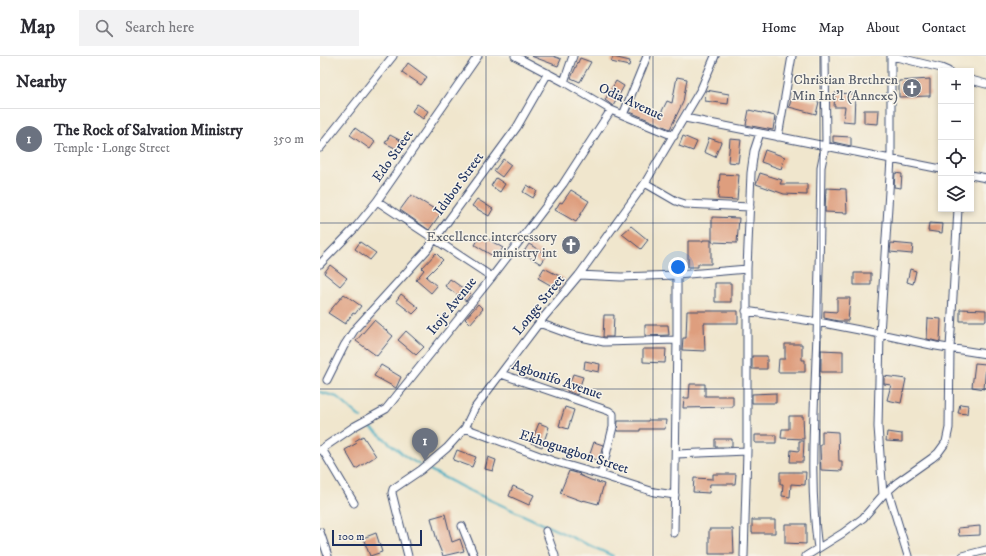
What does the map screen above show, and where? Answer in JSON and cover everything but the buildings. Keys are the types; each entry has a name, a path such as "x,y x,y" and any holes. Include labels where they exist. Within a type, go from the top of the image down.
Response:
{"street":[{"path":"320,148 393,56"},
{"name":"Edo Street","path":"320,264 355,228 377,201 478,56"},
{"name":"Odia Avenue","path":"515,56 548,73 611,110 674,136"},
{"path":"564,82 573,56"},
{"path":"623,115 647,56"},
{"name":"Longe Street","path":"408,556 392,493 393,489 421,470 447,448 465,428 474,409 539,323 579,275 645,183 701,89 715,56"},
{"path":"778,137 792,56"},
{"path":"818,548 814,519 813,434 818,322 821,166 826,142 825,56"},
{"path":"908,556 886,493 878,427 880,334 891,159 892,56 941,68"},
{"name":"Idubor Street","path":"327,380 344,346 355,329 426,251 516,126 548,73"},
{"path":"974,81 986,84"},
{"name":"Itoje Avenue","path":"321,450 355,426 386,409 492,277 563,184 611,110"},
{"path":"685,118 938,168"},
{"path":"744,556 747,451 746,312 750,173 754,151 760,133"},
{"path":"974,176 986,178"},
{"path":"645,183 676,201 685,204 750,207"},
{"path":"377,201 492,277"},
{"path":"806,556 843,533 863,518 898,482 938,453 946,442 949,428 950,348 958,212"},
{"path":"579,275 621,277 677,275 747,269"},
{"path":"674,533 676,495 677,275"},
{"path":"746,312 818,322 936,346 986,354"},
{"path":"539,323 572,335 604,342 677,340"},
{"name":"Agbonifo Avenue","path":"501,374 609,411 613,414 613,427 601,475"},
{"name":"Ekhoguagbon Street","path":"465,428 553,461 654,492 676,495"},
{"path":"321,450 354,503"},
{"path":"676,454 747,451"},
{"path":"462,526 474,556"},
{"path":"546,531 555,556"},
{"path":"320,532 328,556"},
{"path":"962,556 986,550"}],"waterway":[{"path":"320,392 337,397 361,418"},
{"path":"368,425 406,457 420,465"},
{"path":"430,470 464,488 613,556"}],"place":[{"name":"Christian Brethren Min Int'l (Annexe)","path":"912,88"},
{"name":"Excellence intercessory ministry int","path":"571,245"},
{"name":"The Rock of Salvation Ministry","path":"425,461"}]}
